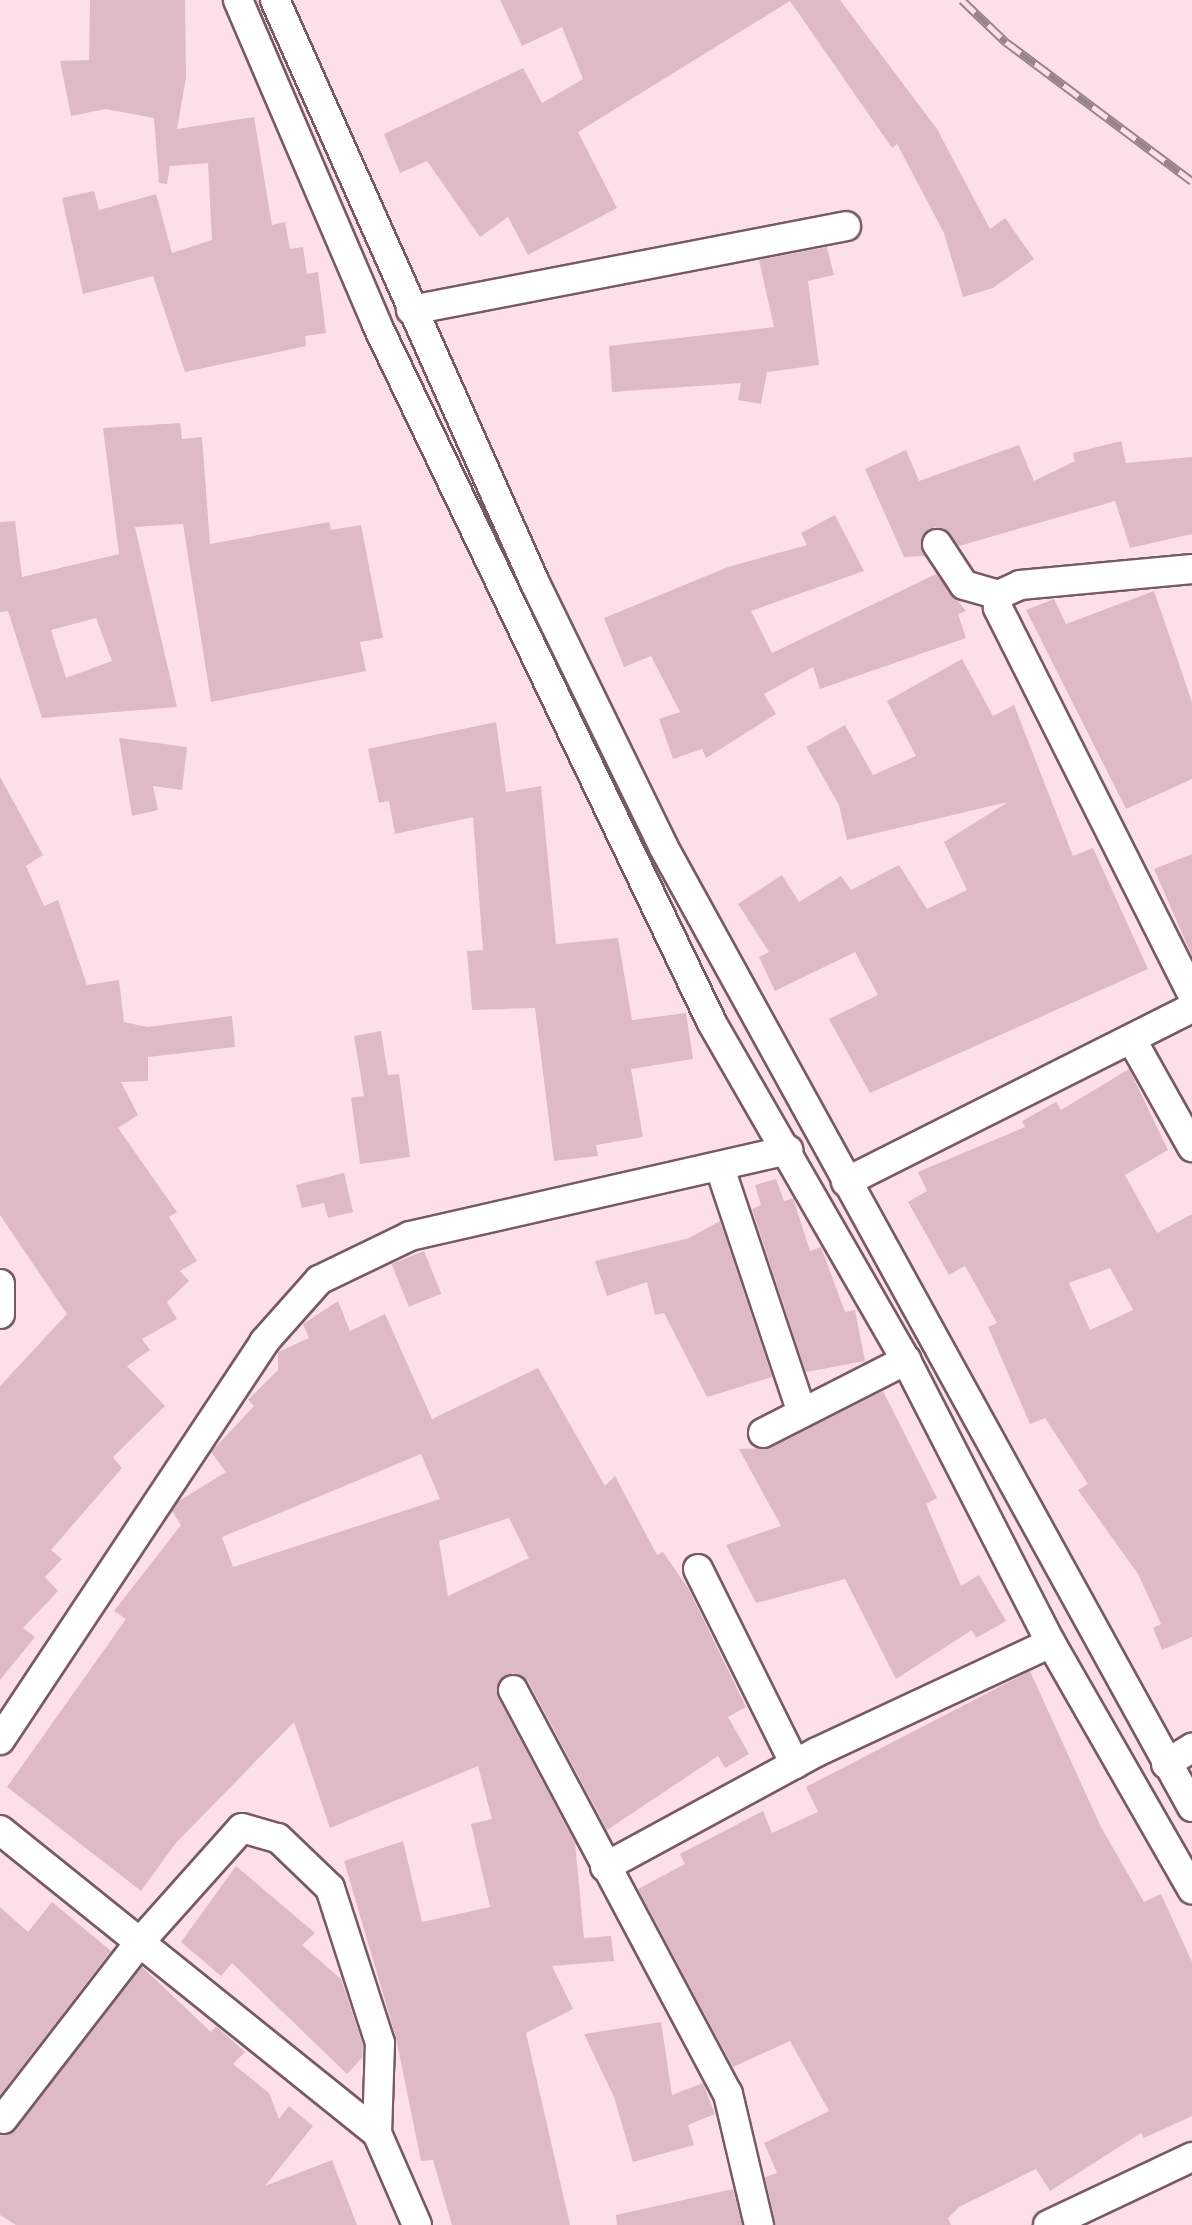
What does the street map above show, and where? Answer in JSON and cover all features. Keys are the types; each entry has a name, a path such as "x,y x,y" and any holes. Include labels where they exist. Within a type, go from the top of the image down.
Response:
{"street":[{"path":"238,0 377,325 712,1023 788,1150 906,1360 1051,1643 1192,1889"},
{"path":"275,0 411,310 565,646 670,859 1192,1807"},
{"path":"411,310 846,226"},
{"path":"937,544 964,585 998,595 1020,585 1192,569"},
{"path":"998,595 998,608 1192,994"},
{"path":"537,657 565,646"},
{"path":"846,1182 1192,1008"},
{"path":"1132,1040 1192,1147"},
{"path":"0,1740 264,1342 319,1280 410,1236 720,1168 788,1150"},
{"path":"720,1168 802,1413"},
{"path":"0,1284 0,1314"},
{"path":"763,1433 906,1360"},
{"path":"698,1569 795,1764"},
{"path":"605,1867 795,1764 1051,1643"},
{"path":"513,1690 728,2094 759,2225"},
{"path":"1166,1764 1192,1748"},
{"path":"3,2119 139,1943 242,1828 278,1838 330,1888 380,2043 377,2133 417,2225"},
{"path":"0,1830 377,2133"},
{"path":"1048,2225 1192,2157"}],"building":[{"path":"90,0 185,0 186,77 177,129 254,117 272,225 285,222 290,249 303,247 307,274 318,272 326,333 305,336 306,346 185,372 153,276 83,294 62,198 94,191 99,210 156,194 172,253 212,240 208,163 170,166 167,184 159,183 154,118 106,109 71,116 60,61 89,60"},
{"path":"500,0 840,0 937,129 990,229 1005,218 1034,259 993,288 963,297 944,233 897,144 892,148 790,1 578,132 617,208 528,255 508,217 480,237 427,161 400,173 384,134 523,68 542,103 583,79 562,27 522,46"},
{"path":"827,247 834,275 808,281 819,365 767,372 761,404 738,400 741,383 612,392 609,346 774,327 759,260"},
{"path":"180,423 182,439 202,437 210,544 329,522 331,530 361,525 383,638 360,642 366,671 211,702 183,524 135,527 177,707 42,718 8,611 0,612 0,522 15,521 22,577 119,554 103,428","holes":["96,618 112,661 66,678 51,630"]},
{"path":"1121,441 1126,463 1192,457 1192,534 1130,548 1115,501 959,546 935,527 922,537 925,556 904,557 865,469 906,450 919,481 1019,445 1034,481 1075,461 1073,453"},
{"path":"835,515 864,571 751,611 772,653 936,574 966,611 958,614 966,638 820,689 813,667 764,694 776,714 706,758 702,749 673,759 659,719 680,712 651,656 624,667 604,618 728,567 807,545 801,533"},
{"path":"1154,591 1192,702 1192,779 1126,809 1026,610 1054,599 1066,624"},
{"path":"962,659 993,716 1014,705 1073,856 1093,848 1148,969 870,1093 829,1019 878,995 855,952 775,991 759,957 769,952 738,904 782,875 799,902 841,876 851,890 899,865 927,909 967,890 944,842 1008,802 847,840 839,805 806,747 845,725 873,775 916,756 887,701"},
{"path":"496,722 506,792 541,786 556,944 618,938 632,1020 686,1013 693,1059 631,1069 643,1137 596,1145 598,1156 554,1161 535,1008 472,1010 467,951 483,950 473,817 395,834 389,801 379,803 368,749"},
{"path":"119,738 187,747 182,790 153,786 158,810 132,816"},
{"path":"0,777 43,855 26,866 44,906 58,900 87,985 119,980 124,1022 147,1027 232,1016 235,1047 148,1057 148,1081 121,1082 138,1115 118,1128 177,1212 169,1217 197,1261 180,1271 189,1281 167,1302 177,1319 142,1339 150,1350 127,1366 165,1406 113,1457 122,1468 51,1550 62,1559 45,1577 58,1591 23,1628 35,1637 0,1680 0,1386 67,1314 0,1215"},
{"path":"1192,854 1192,956 1154,869"},
{"path":"381,1031 388,1075 399,1074 410,1157 360,1164 351,1098 364,1096 354,1036"},
{"path":"1129,1069 1168,1150 1125,1175 1157,1233 1192,1214 1192,1637 1162,1650 1153,1628 1161,1624 1138,1574 1078,1490 1088,1484 1045,1418 1030,1424 988,1327 997,1323 965,1266 949,1275 908,1202 927,1191 918,1172 1025,1127 1022,1121 1056,1102 1061,1110","holes":["1110,1268 1133,1310 1090,1330 1069,1283"]},
{"path":"344,1173 353,1212 328,1218 324,1203 302,1208 296,1185"},
{"path":"776,1179 784,1201 793,1198 810,1251 821,1247 845,1312 855,1310 865,1361 806,1372 752,1209 761,1205 755,1185"},
{"path":"720,1221 772,1377 707,1397 664,1313 655,1315 647,1282 607,1296 595,1261 689,1238"},
{"path":"424,1251 441,1294 409,1307 392,1264"},
{"path":"338,1301 350,1331 385,1314 432,1419 538,1368 605,1486 615,1476 657,1555 663,1552 688,1588 746,1707 728,1717 749,1754 725,1768 718,1756 607,1830 528,1681 513,1673 498,1682 498,1698 575,1843 584,1938 611,1936 614,1961 552,1966 573,2009 526,2033 570,2225 452,2225 433,2160 421,2161 396,2038 344,1861 403,1841 422,1922 490,1907 471,1824 492,1819 478,1766 330,1828 294,1722 175,1844 141,1891 7,1787 126,1619 114,1611 181,1525 172,1511 179,1501 226,1472 211,1452 254,1406 248,1400 278,1370 278,1352 309,1338 303,1324","holes":["421,1454 440,1499 233,1567 222,1537","509,1518 529,1558 448,1596 439,1541"]},
{"path":"883,1391 937,1498 926,1504 961,1586 979,1575 1006,1621 976,1638 972,1630 896,1679 845,1579 756,1603 726,1545 781,1526 739,1449 771,1448"},
{"path":"1030,1671 1101,1827 1144,1902 1161,1894 1192,1962 1192,2116 1144,2138 1141,2133 1050,2191 1036,2169 959,2207 948,2218 951,2225 776,2225 765,2177 777,2173 764,2143 829,2111 790,2041 733,2067 638,1889 685,1864 680,1854 763,1811 772,1833 818,1812 806,1787"},
{"path":"236,1866 315,1933 302,1945 341,1979 363,2045 362,2058 347,2074 232,1963 221,1976 181,1942"},
{"path":"52,1902 111,1951 0,2095 0,1907 28,1932"},
{"path":"142,1967 211,2032 216,2026 245,2052 233,2064 269,2093 279,2119 289,2106 313,2126 265,2186 332,2160 357,2225 16,2225 0,2215 0,2136 16,2129"},
{"path":"661,2022 672,2095 703,2083 715,2114 688,2125 694,2145 633,2162 614,2097 584,2034"},
{"path":"733,2189 742,2225 617,2225 616,2215"}],"railway":[{"path":"962,0 1006,42 1192,181"}]}
